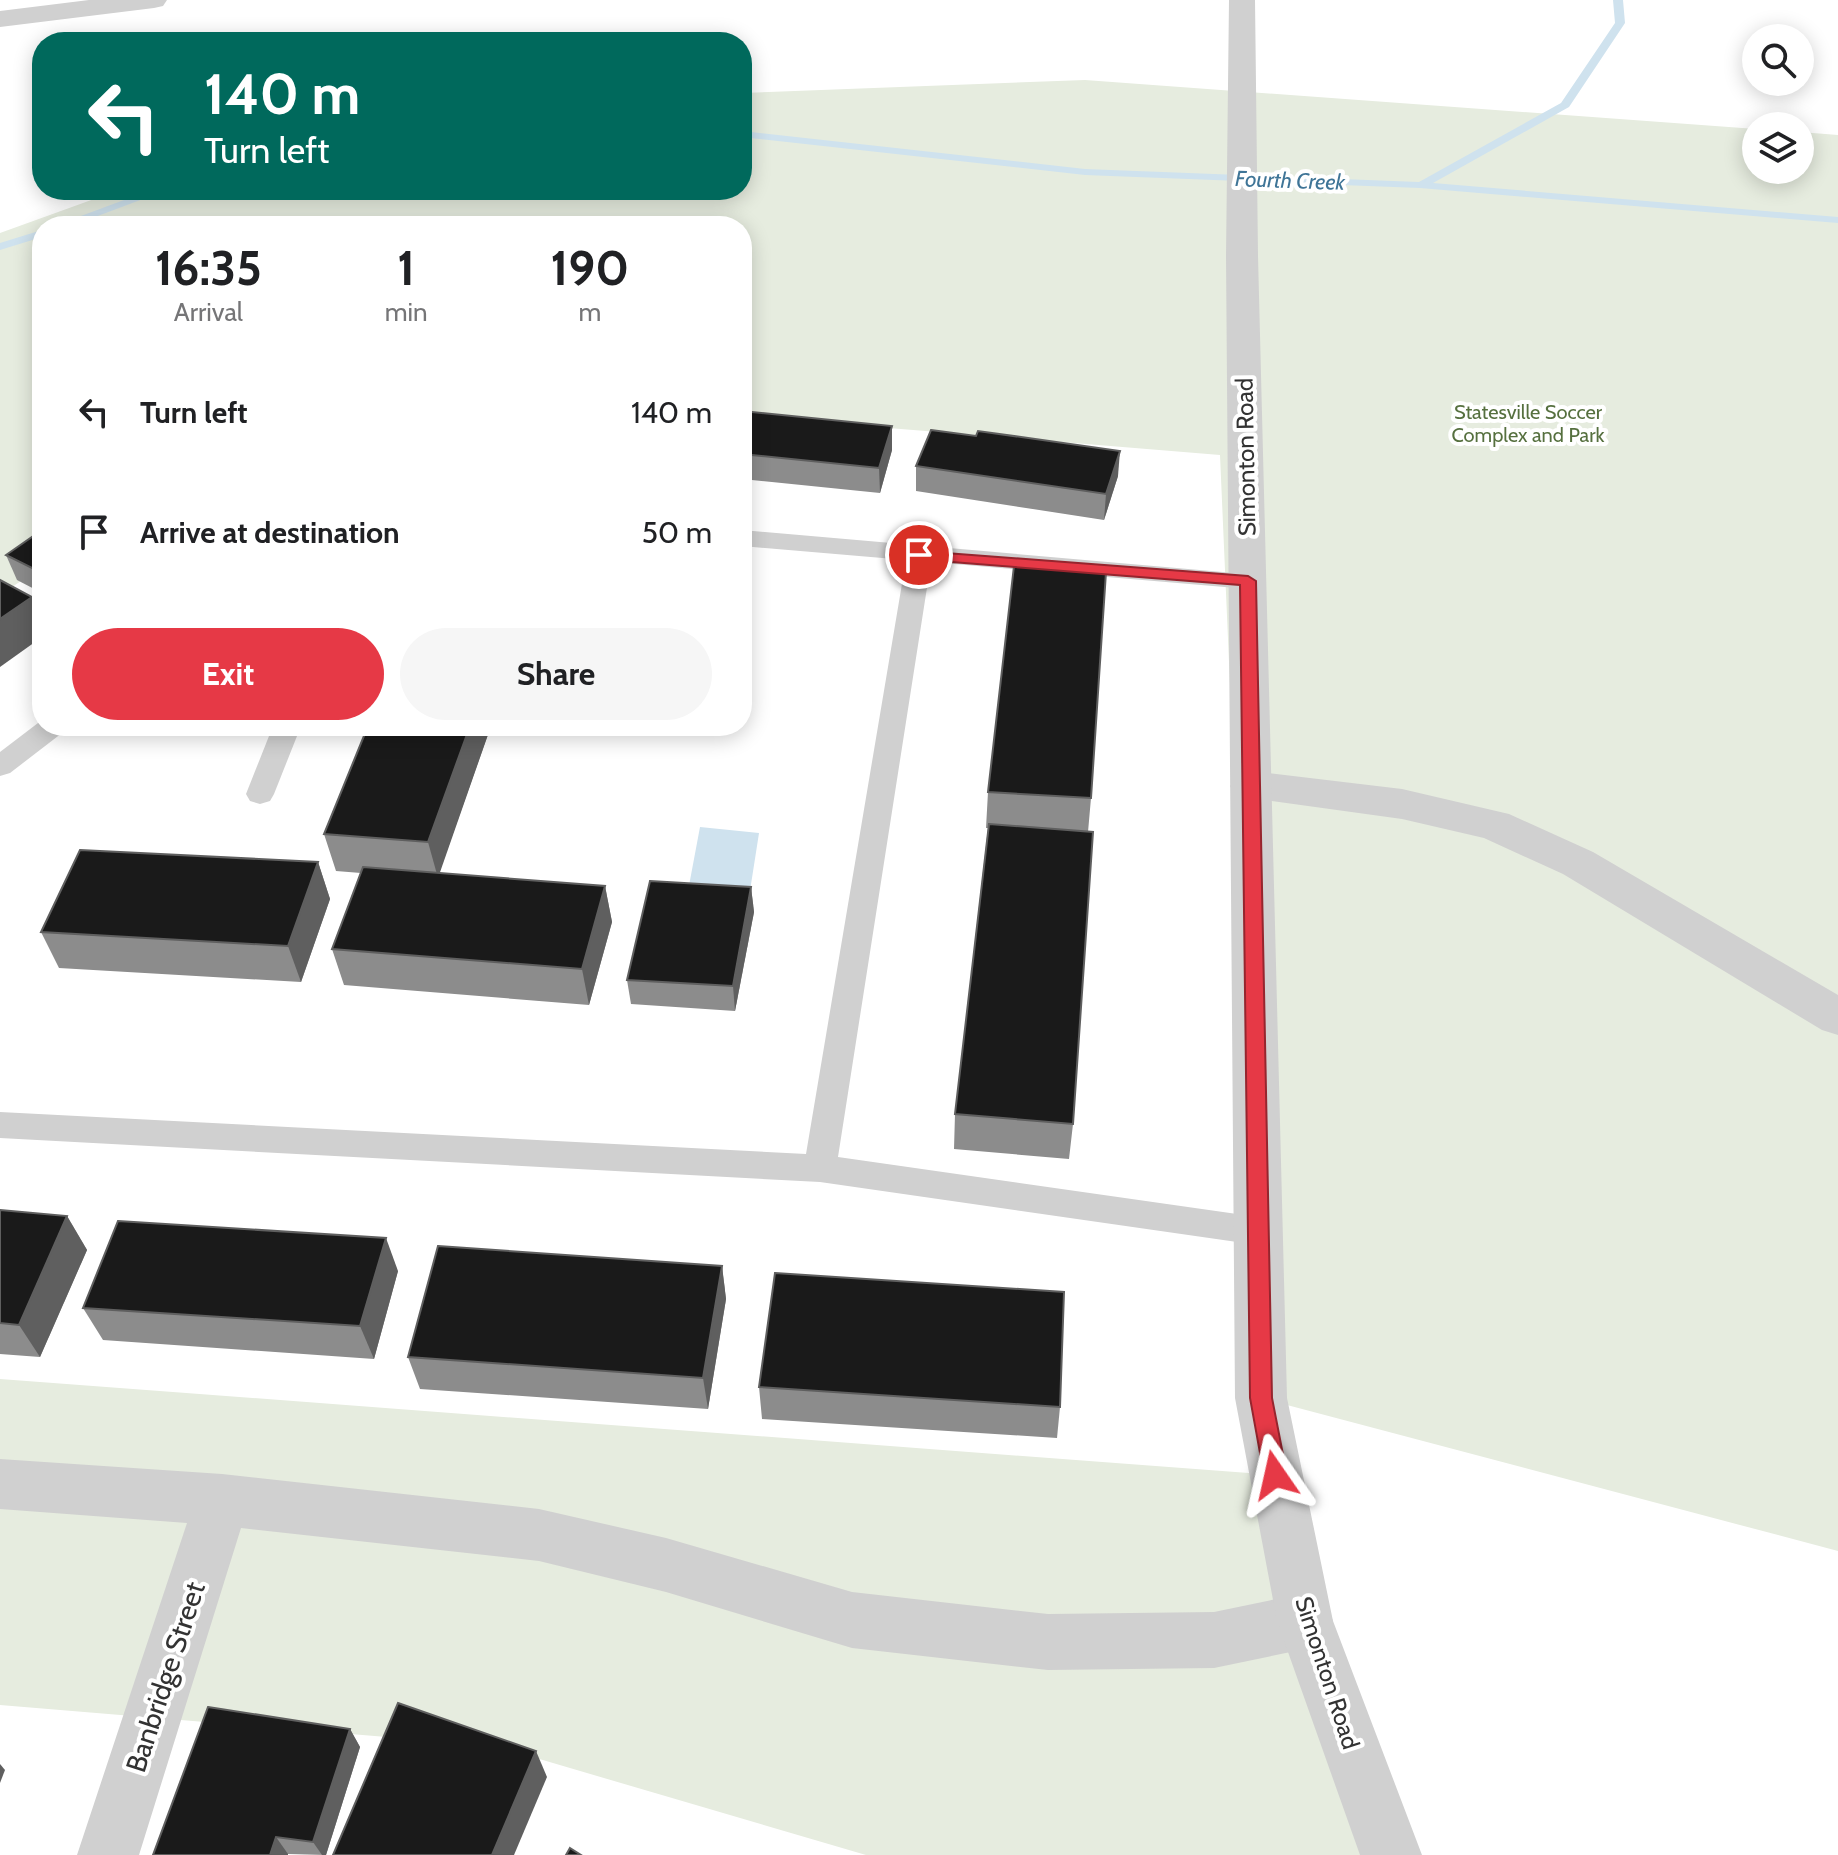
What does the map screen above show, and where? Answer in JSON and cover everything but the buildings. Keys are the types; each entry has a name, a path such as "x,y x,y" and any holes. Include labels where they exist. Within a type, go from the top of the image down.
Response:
{"street":[{"path":"0,19 154,0"},
{"name":"Simonton Road","path":"1242,0 1242,256 1261,1398 1305,1621 1391,1855"},
{"path":"1251,786 1402,804 1494,825 1578,863 1838,1017"},
{"path":"0,1484 222,1500 539,1535 666,1565 852,1620 1048,1642 1214,1640 1305,1621"},
{"name":"Banbridge Street","path":"108,1855 222,1500"}],"lane":[{"path":"752,539 1248,581"},
{"path":"820,1168 919,555"},
{"path":"0,766 39,736"},
{"path":"260,794 283,736"},
{"path":"0,1125 820,1168 1258,1231"}],"green space":[{"name":"Statesville Soccer Complex and Park","path":"1085,80 1742,128 1742,184 1814,184 1814,133 1838,135 1838,1551 1261,1398 1220,455 752,417 752,216 47,216 91,200 752,200 752,93"},
{"name":"Statesville Soccer Complex and Park","path":"32,221 32,574 0,595 0,233"},
{"path":"0,1379 1275,1475 1395,1855 866,1855 495,1746 0,1705"}],"water":[{"path":"700,827 759,833 747,910 685,907"}],"waterway":[{"path":"1421,185 1565,105 1620,23 1618,0"},
{"name":"Fourth Creek","path":"752,135 1085,172 1420,185 1838,220"},
{"name":"Fourth Creek","path":"88,216 134,200"},
{"name":"Fourth Creek","path":"0,247 32,236"}],"route":[{"path":"919,555 1248,581 1261,1398 1275,1475"}]}
